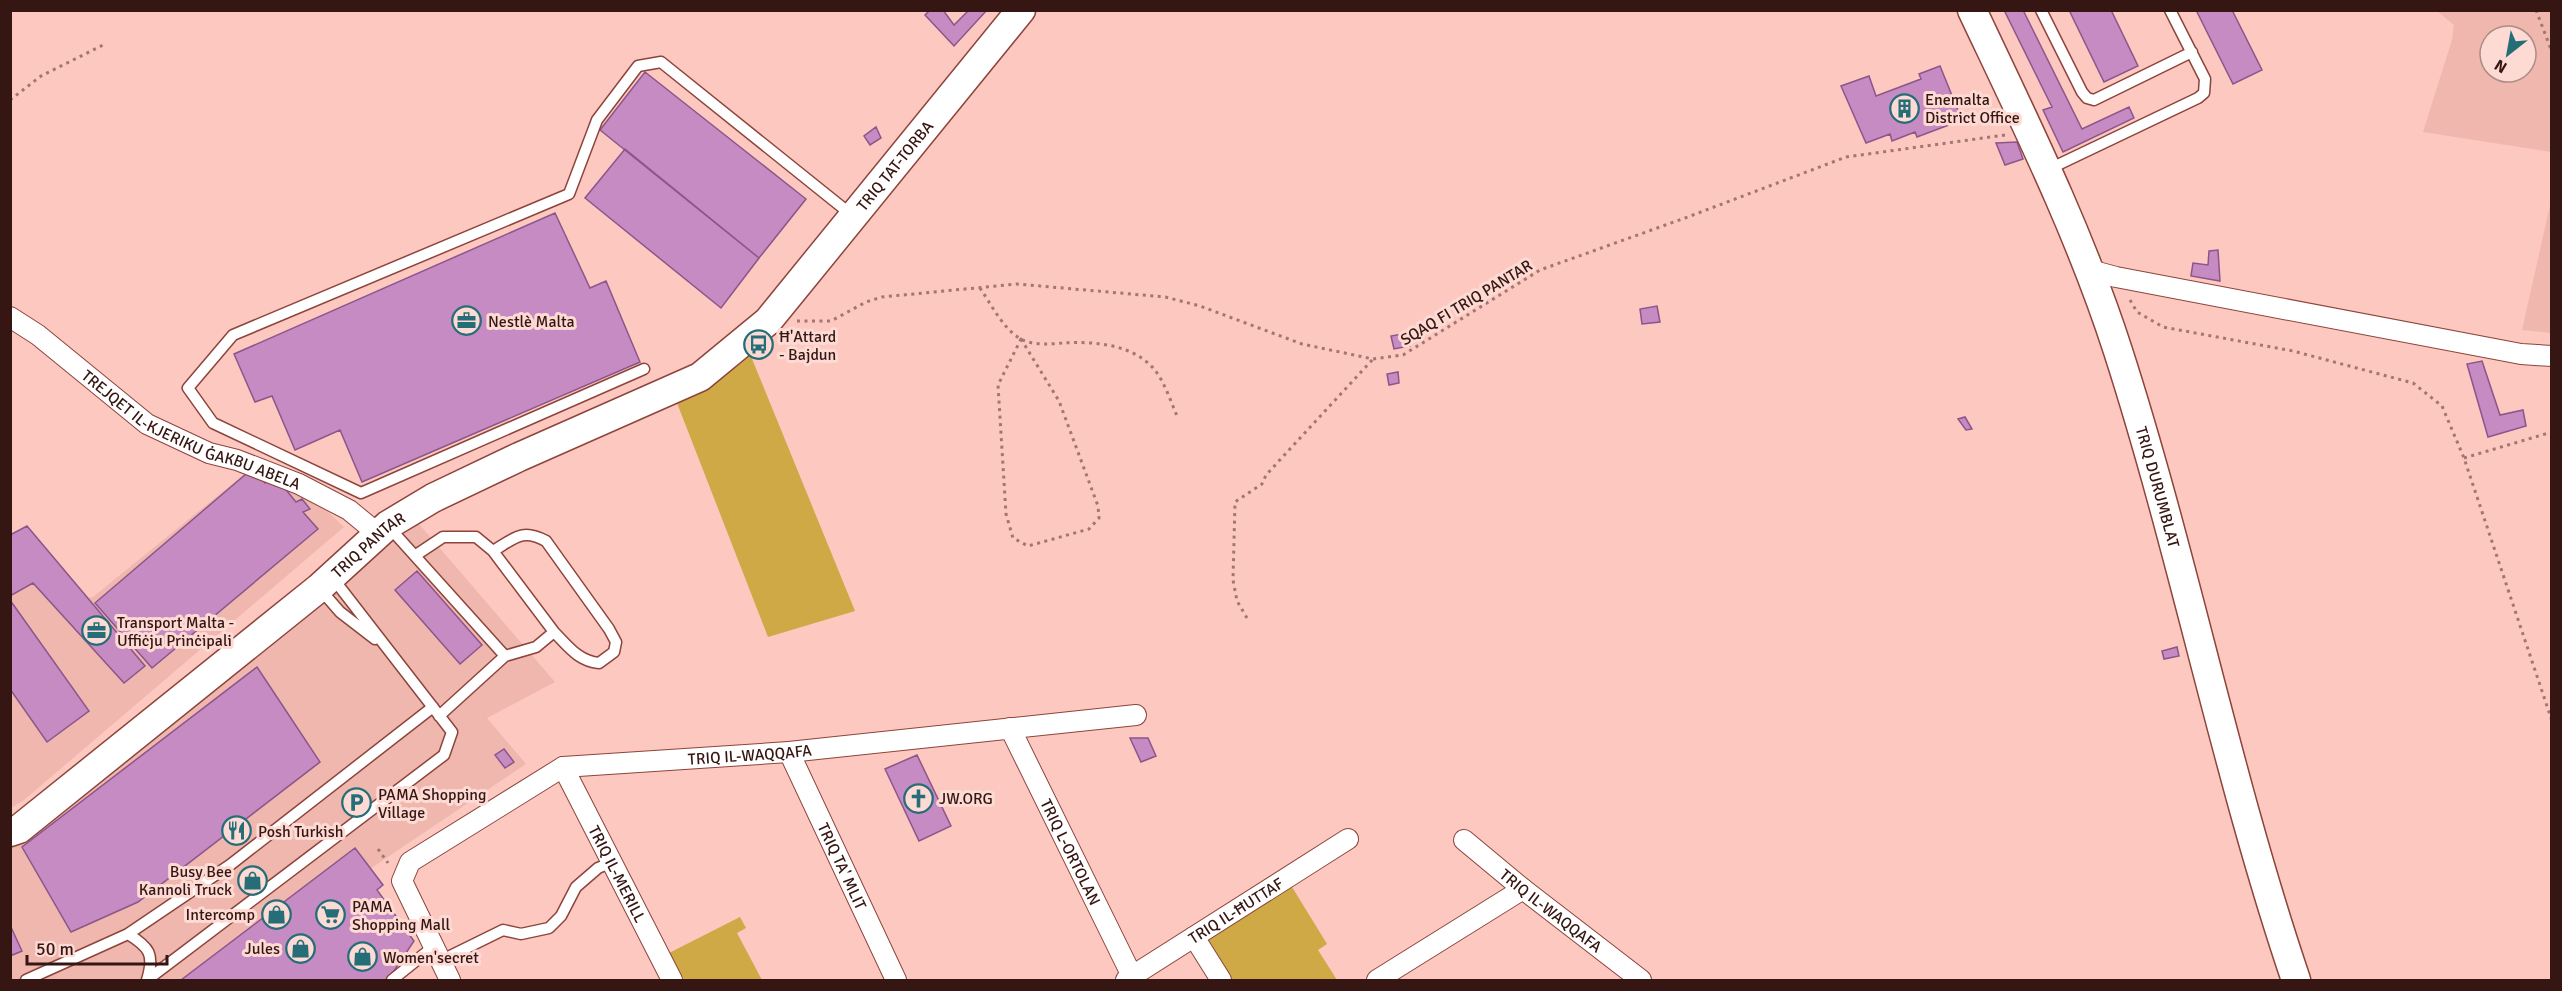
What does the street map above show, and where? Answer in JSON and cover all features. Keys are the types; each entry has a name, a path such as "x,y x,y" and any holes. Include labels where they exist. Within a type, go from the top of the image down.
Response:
{"main road":[{"name":"TRIQ TAT-TORBA","path":"768,321 1021,10"},
{"name":"TRIQ DURUMBLAT","path":"1972,10 2046,170 2103,274 2268,899 2296,981"},
{"name":"TRIQ PANTAR","path":"10,832 19,829 66,793 326,582 382,529 434,498 519,457 700,378 768,321"}],"street":[{"path":"2103,274 2521,354 2552,356"},
{"name":"TREJQET IL-KJERIKU ĠAKBU ABELA","path":"10,317 38,335 147,424 209,453 237,460 291,481 382,529"},
{"name":"TRIQ IL-WAQQAFA","path":"436,954 402,880 410,862 563,767 789,752 1136,715"},
{"name":"TRIQ L-ORTOLAN","path":"1010,728 1129,979"},
{"name":"TRIQ TA' MLIT","path":"789,752 896,981"},
{"name":"TRIQ IL-MERILL","path":"563,767 672,981"},
{"name":"TRIQ IL-ĦUTTAF","path":"1129,979 1348,839"},
{"name":"TRIQ IL-WAQQAFA","path":"1464,840 1523,890 1641,981"},
{"path":"1377,981 1523,890"},
{"path":"1194,937 1221,981"},
{"path":"436,954 450,981"}],"lane":[{"path":"2041,10 2082,92 2094,100 2101,99 2192,52"},
{"path":"2046,170 2198,98 2204,93 2206,86 2192,52 2170,10"},
{"path":"361,493 213,423 189,388 233,335 569,195 597,120 638,66 661,62 854,216"},
{"path":"349,510 361,493 644,369"},
{"path":"382,529 416,555 505,656"},
{"path":"416,555 443,537 476,537 493,551 554,632 578,657 587,662 599,663 614,652 616,642 609,629 546,541 534,534 522,533 493,551"},
{"path":"326,582 340,612 387,649"},
{"path":"147,980 444,755 452,732 387,649 326,582"},
{"path":"27,981 128,934 230,865 436,712 505,656 536,647 554,632"},
{"path":"392,981 436,954 503,930 520,934 549,928 561,916 576,887 598,868 612,862"},
{"path":"128,934 141,943 150,954 151,967 147,980"}],"path":[{"path":"2536,10 2552,52"},
{"path":"10,100 41,76 103,45"},
{"name":"SQAQ FI TRIQ PANTAR","path":"768,321 831,321 866,302 882,297 1017,284 1164,297 1200,306 1280,338 1373,359 1403,355 1540,270 1846,157 2028,132"},
{"path":"2103,274 2137,312 2163,327 2293,351 2413,383 2442,406 2464,458 2552,721"},
{"path":"980,288 1010,331 1021,339 1041,344 1095,342 1133,353 1149,364 1159,376 1178,418"},
{"path":"1021,339 1059,401 1098,506 1099,518 1089,529 1028,546 1013,538 1006,514 998,385 1021,339"},
{"path":"1247,618 1237,601 1233,580 1235,502 1262,484 1266,475 1373,359"},
{"path":"2464,458 2552,432"}],"shaded area":[{"path":"2437,11 2551,11 2551,152 2423,132 2452,40 2454,25"},
{"path":"2551,201 2552,333 2522,330"},
{"path":"750,354 855,611 768,637 677,403 723,375"},
{"path":"248,471 293,489 324,508 344,527 24,800 11,808 11,542 83,599 93,597"},
{"name":"PAMA Shopping Village","path":"419,524 555,682 487,718 526,764 370,869 355,848 181,980 11,980 11,848 352,569"},
{"path":"1292,887 1327,944 1318,950 1337,980 1233,980 1208,940"},
{"path":"740,917 746,928 737,933 762,980 684,980 669,953"}],"building":[{"path":"930,10 943,10 954,25 969,10 987,10 954,46 925,15"},
{"path":"2004,10 2023,10 2082,129 2129,107 2134,118 2063,152 2043,110 2052,107"},
{"path":"2069,10 2111,10 2138,66 2104,82"},
{"path":"2196,10 2232,10 2262,70 2233,84"},
{"name":"Enemalta District Office","path":"1940,66 1962,120 1917,137 1915,132 1892,141 1890,134 1866,143 1841,86 1869,76 1876,96 1921,79 1919,74"},
{"path":"645,72 806,199 759,258 600,130"},
{"path":"876,127 881,138 870,145 864,136"},
{"path":"2017,142 2023,159 2005,165 1996,143"},
{"path":"625,149 759,258 721,308 585,198"},
{"name":"Nestlè Malta","path":"555,213 590,288 606,281 640,362 362,482 340,430 295,450 272,396 255,402 234,354"},
{"path":"2218,250 2220,281 2191,276 2193,263 2208,265 2209,251"},
{"path":"1657,306 1660,322 1642,324 1640,309"},
{"path":"1407,333 1410,346 1394,349 1391,336"},
{"path":"2482,361 2500,415 2523,410 2526,426 2488,437 2467,364"},
{"path":"1398,372 1399,383 1389,385 1387,374"},
{"path":"1965,417 1972,429 1966,430 1958,419"},
{"path":"253,468 265,483 274,475 296,502 302,499 310,509 303,512 318,529 152,668 95,603"},
{"name":"Transport Malta - Uffiċju Prinċipali","path":"27,526 145,666 124,683 33,583 10,596 10,535"},
{"path":"417,571 482,645 460,664 395,590"},
{"path":"10,600 89,711 47,742 10,689"},
{"path":"2177,647 2179,656 2164,659 2162,651"},
{"path":"257,667 320,762 138,902 71,932 22,847"},
{"path":"1130,738 1148,738 1156,756 1141,762"},
{"path":"504,749 514,762 505,768 495,755"},
{"name":"JW.ORG","path":"917,755 951,826 919,841 885,769"},
{"name":"PAMA Shopping Mall","path":"355,848 383,885 377,890 414,941 388,980 181,980"},
{"path":"10,925 22,951 10,956"}],"place":[{"name":"Enemalta District Office","path":"1904,108"},
{"name":"Nestlè Malta","path":"467,321"},
{"name":"Ħ'Attard - Bajdun","path":"758,345"},
{"name":"Transport Malta - Uffiċju Prinċipali","path":"96,631"},
{"name":"JW.ORG","path":"918,798"},
{"name":"PAMA Shopping Village","path":"357,803"},
{"name":"Posh Turkish","path":"237,831"},
{"name":"Busy Bee Kannoli Truck","path":"253,880"},
{"name":"Intercomp","path":"276,914"},
{"name":"PAMA Shopping Mall","path":"331,915"},
{"name":"Jules","path":"301,948"},
{"name":"Women'secret","path":"362,957"}]}
